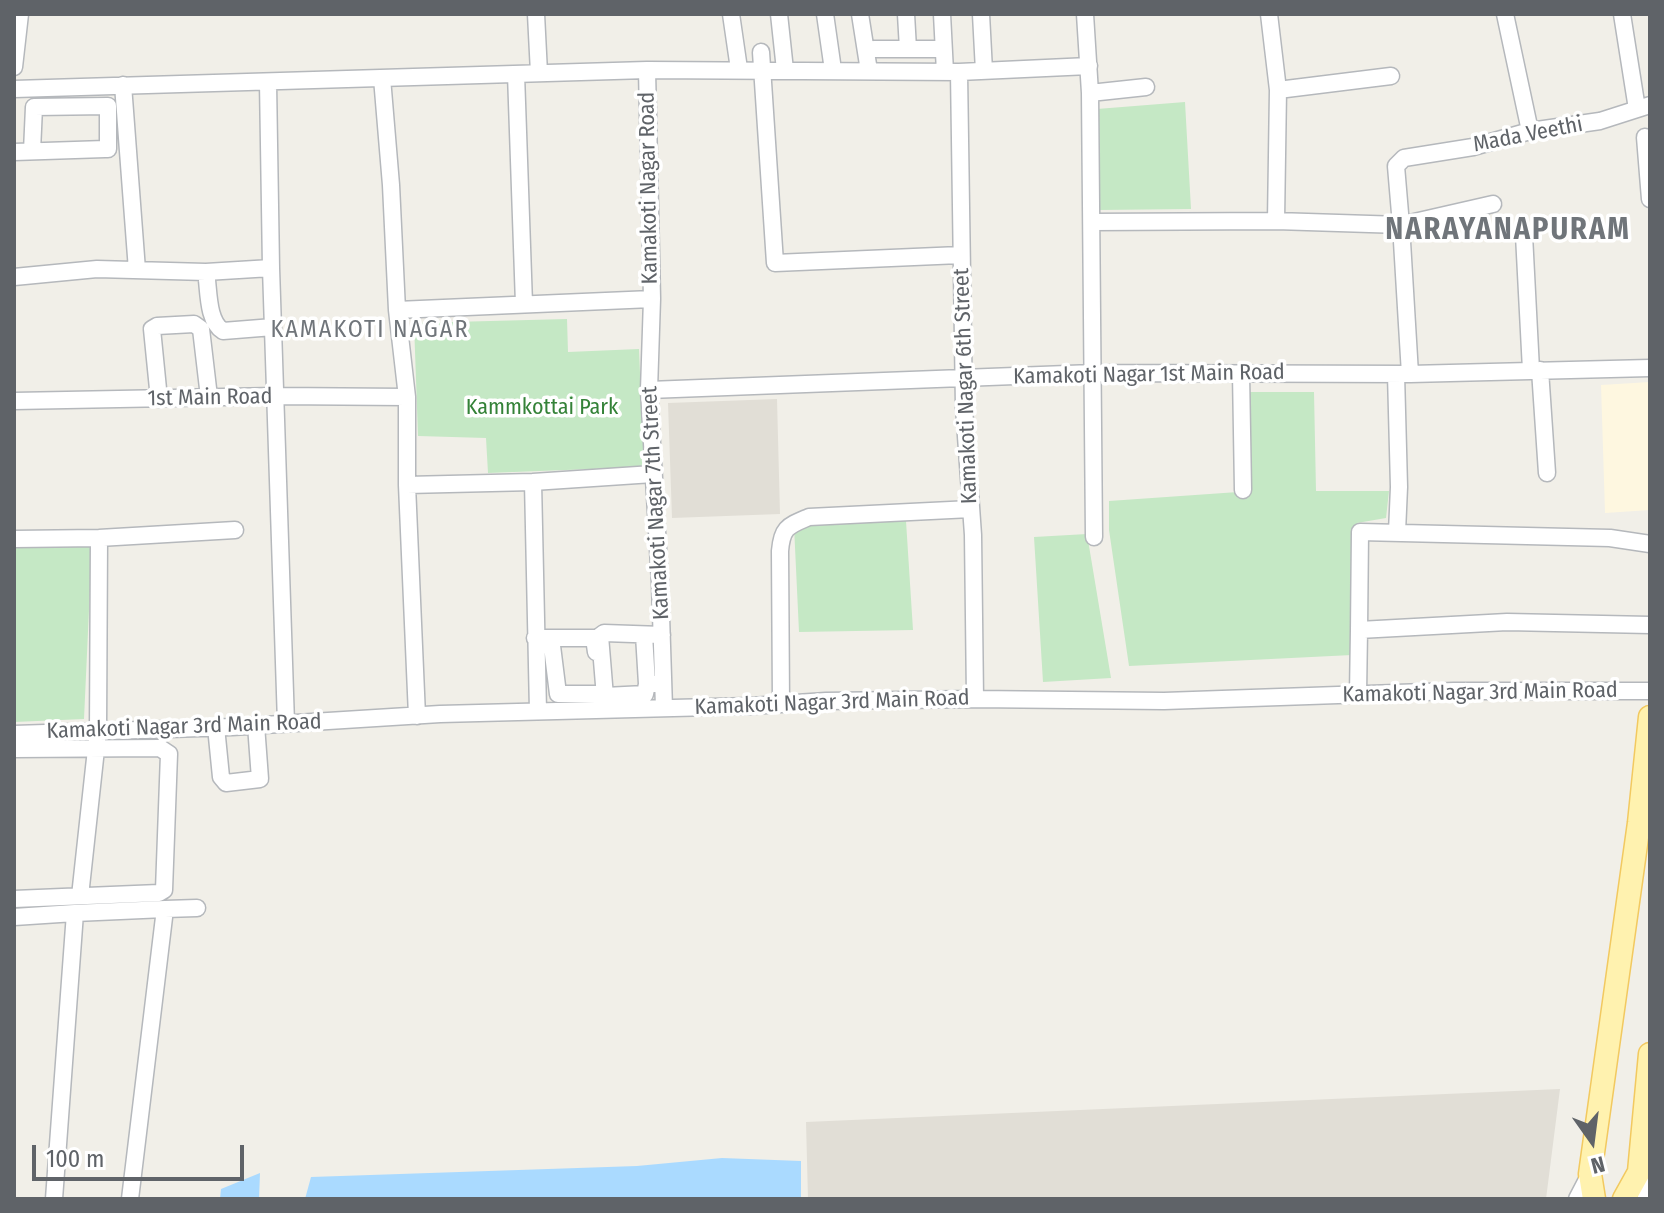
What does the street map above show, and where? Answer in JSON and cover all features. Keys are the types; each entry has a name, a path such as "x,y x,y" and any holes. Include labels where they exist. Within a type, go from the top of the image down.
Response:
{"main road":[{"path":"1594,1199 1590,1174 1639,823 1650,717"},
{"path":"1624,1199 1639,1172 1650,1054"}],"street":[{"path":"14,67 20,14"},
{"path":"536,14 539,73"},
{"path":"731,14 760,62"},
{"path":"771,14 760,62 775,263 960,255"},
{"path":"760,62 779,14"},
{"path":"819,14 829,70"},
{"path":"825,14 829,70"},
{"path":"860,14 872,71"},
{"path":"871,14 872,71"},
{"path":"906,14 908,49"},
{"name":"Kamakoti Nagar 6th Street","path":"942,14 943,49 952,72 971,509 975,699"},
{"path":"981,14 984,71"},
{"path":"1085,14 1090,93 1094,537"},
{"path":"1269,14 1278,90 1276,221"},
{"path":"1505,14 1530,131"},
{"path":"1622,14 1643,107"},
{"path":"874,49 943,49"},
{"name":"Kamakoti Nagar Road","path":"14,89 647,70 760,62 829,70 952,72 1089,66"},
{"name":"Kamakoti Nagar Road","path":"397,310 652,299 647,70"},
{"path":"516,74 524,304"},
{"path":"1278,90 1391,76"},
{"path":"382,78 397,310 407,397 407,485 417,716"},
{"path":"268,82 286,723"},
{"path":"123,85 137,270"},
{"path":"80,86 81,105"},
{"path":"56,87 57,105"},
{"path":"1090,93 1146,87"},
{"path":"14,152 107,149 108,109 104,104 33,108 32,151"},
{"name":"Mada Veethi","path":"1401,225 1396,166 1404,158 1473,147 1530,131 1600,121 1643,107"},
{"path":"108,109 125,108"},
{"path":"1645,137 1650,199"},
{"path":"1092,222 1276,221 1401,225 1493,204"},
{"path":"1397,532 1403,374 1401,225"},
{"path":"1524,235 1547,473"},
{"path":"14,277 97,269 206,272 271,268"},
{"path":"206,272 213,321 219,329 273,327"},
{"name":"Kamakoti Nagar 7th Street","path":"652,299 649,390 662,635 655,684 664,708"},
{"path":"159,399 152,329 194,324 201,329 209,397"},
{"name":"Kamakoti Nagar 1st Main Road","path":"649,390 1093,373 1403,374 1650,368"},
{"path":"1241,373 1243,490"},
{"name":"1st Main Road","path":"14,401 407,397"},
{"path":"407,485 533,482 653,474"},
{"path":"533,482 543,638 538,711"},
{"path":"781,704 780,551 781,535 789,526 809,517 971,509"},
{"path":"14,539 99,538 235,530"},
{"path":"1358,695 1360,532 1610,538 1650,544"},
{"path":"80,896 96,739 99,538"},
{"path":"1359,630 1507,622 1650,625"},
{"path":"602,702 600,636 604,633 662,635"},
{"path":"543,638 558,694 602,702 645,694 655,684 644,635"},
{"path":"543,638 594,638 602,702"},
{"name":"Kamakoti Nagar 3rd Main Road","path":"14,734 96,739 178,728 538,711 602,702 664,708 975,699 1164,701 1454,691 1650,691"},
{"path":"216,727 221,777 226,783 260,779 256,725"},
{"path":"174,880 178,728"},
{"path":"14,749 96,739 160,748 169,754 164,890 159,893 14,899"},
{"path":"14,917 197,908"},
{"path":"130,1199 165,909"},
{"path":"54,1199 75,913"},
{"path":"1639,1172 1647,1199"},
{"path":"1577,1199 1590,1174"}],"shaded area":[{"path":"1650,382 1650,510 1605,513 1601,385"},
{"path":"777,399 780,514 672,518 668,403"},
{"path":"1560,1089 1546,1199 808,1199 806,1122"}],"green space":[{"path":"1185,102 1191,209 1099,210 1097,109"},
{"name":"Kammkottai Park","path":"567,319 568,352 639,349 644,467 488,473 486,438 418,436 414,323"},
{"path":"1237,392 1314,392 1316,491 1389,491 1386,518 1357,523 1352,655 1129,666 1109,530 1109,501 1238,492"},
{"path":"906,521 913,630 799,632 794,526"},
{"path":"1087,534 1111,678 1043,682 1034,537"},
{"path":"92,544 84,719 14,722 14,547"}],"water":[{"path":"722,1158 801,1161 801,1199 305,1199 311,1177 637,1166"},
{"path":"260,1173 259,1199 220,1199 221,1189"}],"district":[{"name":"NARAYANAPURAM","path":"1508,231"},
{"name":"KAMAKOTI NAGAR","path":"370,330"}]}
